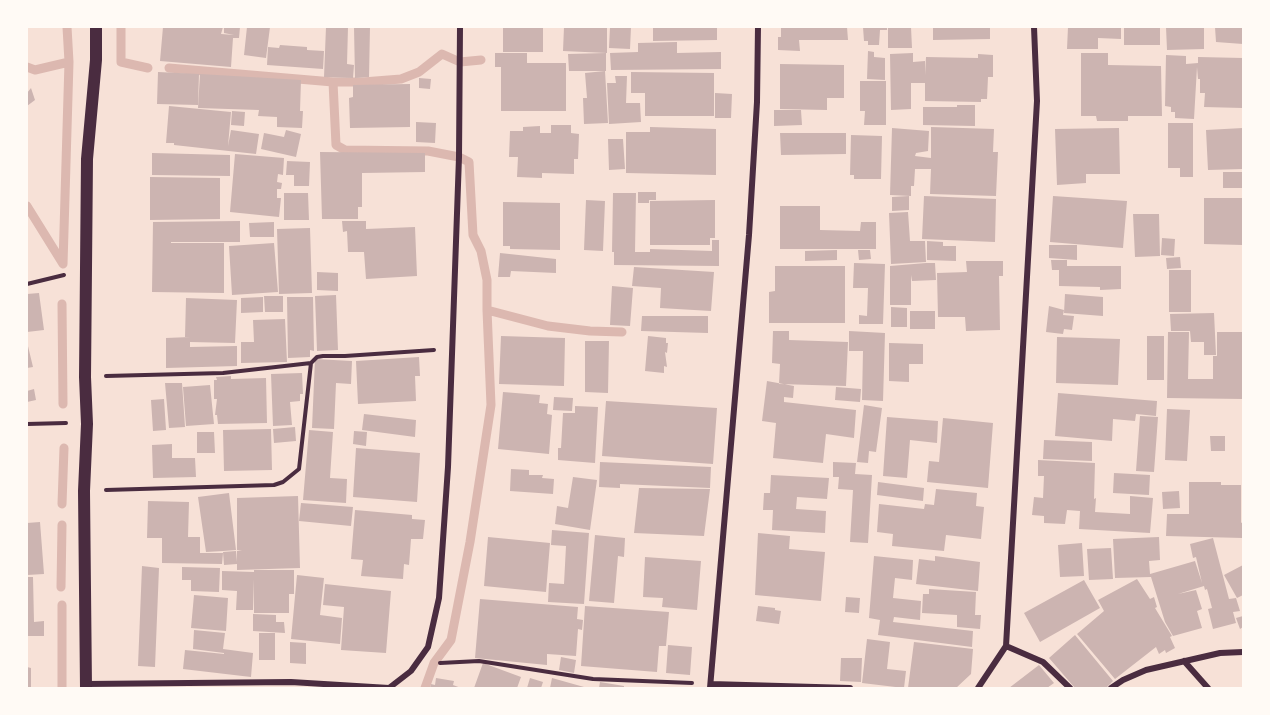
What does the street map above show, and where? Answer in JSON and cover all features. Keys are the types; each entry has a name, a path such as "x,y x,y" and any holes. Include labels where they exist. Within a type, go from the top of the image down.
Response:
{"main road":[{"path":"86,686 84,491 87,424 85,377 87,159 96,60 96,27"}],"street":[{"path":"86,686 291,682 389,688 418,663 428,647 439,598 453,349 459,157 460,27"},
{"path":"758,27 757,102 749,235 710,686 850,688"},
{"path":"982,686 1006,646 1037,101 1034,27"},
{"path":"1006,646 1043,662 1070,688"},
{"path":"1111,688 1146,670 1220,653 1243,652"},
{"path":"1184,661 1208,688"}],"path":[{"path":"27,284 86,270"},
{"path":"84,491 283,482 299,469 311,363 315,358 453,349"},
{"path":"85,377 224,373 311,363"},
{"path":"27,424 64,422 87,424"},
{"path":"418,663 479,661 593,679 710,686"}],"building":[{"path":"163,27 223,27 221,34 234,35 224,33 224,27 240,27 239,38 233,38 231,67 160,61"},
{"path":"247,27 270,27 266,58 244,55"},
{"path":"326,27 348,27 347,64 354,65 353,78 324,77"},
{"path":"354,27 370,27 369,77 355,78"},
{"path":"503,27 543,27 543,52 503,52"},
{"path":"564,27 607,27 607,53 563,51"},
{"path":"610,27 631,27 630,49 609,48"},
{"path":"653,27 717,27 717,40 653,41"},
{"path":"781,27 847,27 848,40 799,40 800,51 778,50"},
{"path":"863,27 887,27 887,30 880,30 879,45 868,45 868,41 864,41"},
{"path":"888,27 911,27 912,48 888,48"},
{"path":"933,27 990,27 990,39 933,40"},
{"path":"1068,27 1121,27 1121,39 1098,38 1098,49 1067,49"},
{"path":"1124,27 1160,27 1160,45 1124,45"},
{"path":"1166,27 1204,27 1204,49 1167,50"},
{"path":"1215,27 1243,27 1243,44 1216,42"},
{"path":"677,42 677,53 721,52 721,69 611,70 610,53 638,52 638,43"},
{"path":"280,45 324,51 323,69 267,65 268,47 279,48"},
{"path":"868,51 874,52 874,57 885,58 885,80 867,79"},
{"path":"495,53 527,53 527,63 566,63 566,111 501,111 501,67 495,67"},
{"path":"606,53 606,71 569,71 568,54"},
{"path":"913,53 913,62 925,61 925,75 926,57 978,58 978,54 993,55 993,77 988,77 987,99 981,99 981,102 925,101 925,83 911,83 911,109 891,110 890,54"},
{"path":"1081,53 1108,53 1108,65 1161,66 1162,116 1128,116 1128,121 1097,121 1096,116 1081,116"},
{"path":"1166,55 1186,56 1186,64 1198,63 1198,57 1243,58 1243,108 1204,107 1205,93 1200,93 1197,67 1194,119 1175,118 1175,112 1171,112 1171,107 1165,106"},
{"path":"780,64 844,65 844,98 827,98 827,110 780,109"},
{"path":"605,71 608,123 584,124 583,98 587,98 585,73"},
{"path":"158,72 199,74 198,105 157,104"},
{"path":"631,72 714,73 714,116 645,116 645,93 631,93"},
{"path":"200,74 301,80 302,128 277,127 277,117 258,116 259,110 198,108"},
{"path":"615,76 627,76 626,103 640,103 641,122 609,124 607,83 616,83"},
{"path":"419,78 431,79 430,89 419,88"},
{"path":"860,81 886,81 886,125 864,125 865,111 860,111"},
{"path":"410,84 410,127 350,128 349,98 353,97 353,85"},
{"path":"31,88 35,100 27,106 27,93"},
{"path":"715,93 732,94 731,118 715,118"},
{"path":"957,105 975,105 975,126 923,125 923,107 957,107"},
{"path":"169,106 231,112 228,146 231,130 259,134 256,154 166,143"},
{"path":"774,110 801,110 802,125 774,126"},
{"path":"232,111 245,112 244,126 231,125"},
{"path":"416,122 436,123 435,143 416,142"},
{"path":"1168,123 1193,123 1193,177 1180,177 1180,168 1168,168"},
{"path":"551,125 571,125 571,133 579,134 578,159 574,159 574,174 542,173 542,178 517,177 518,157 509,157 510,131 523,131 523,127 540,126 540,133 551,133"},
{"path":"650,127 716,129 716,175 626,173 626,132 650,132"},
{"path":"931,127 994,129 993,152 998,152 996,196 930,194 931,169 915,169 911,196 890,195 892,128 929,131 928,151 916,153 915,156 931,158"},
{"path":"1119,128 1120,174 1086,174 1086,183 1057,185 1055,129"},
{"path":"1243,128 1243,169 1208,170 1206,130"},
{"path":"286,130 301,134 296,157 261,149 264,133 284,137"},
{"path":"780,133 846,133 846,154 781,155"},
{"path":"851,135 882,136 881,179 854,179 854,175 850,175"},
{"path":"608,139 623,139 625,169 609,170"},
{"path":"320,152 425,153 425,172 362,173 362,207 358,207 358,219 322,219"},
{"path":"152,153 230,155 230,176 152,175"},
{"path":"235,154 284,158 283,175 278,174 277,182 282,183 281,189 277,189 277,198 281,198 279,217 230,212"},
{"path":"287,161 310,162 309,186 294,186 294,175 286,175"},
{"path":"1223,172 1243,172 1243,188 1223,188"},
{"path":"150,177 220,178 220,219 150,220"},
{"path":"638,192 656,192 656,200 649,200 649,203 638,203"},
{"path":"284,193 308,193 309,220 284,220"},
{"path":"613,193 636,193 635,252 650,252 650,249 712,251 712,240 719,240 719,266 614,265 614,252 612,252"},
{"path":"909,196 909,210 892,211 892,197"},
{"path":"924,196 996,199 995,242 922,239"},
{"path":"1053,196 1127,201 1123,248 1050,242"},
{"path":"1204,198 1243,198 1243,245 1204,244"},
{"path":"586,200 605,201 603,251 584,250"},
{"path":"715,200 715,238 710,238 710,245 650,245 650,201"},
{"path":"503,202 560,203 560,250 510,249 510,246 503,246"},
{"path":"780,206 820,206 820,230 860,231 861,222 876,222 876,249 780,249"},
{"path":"908,212 910,241 925,241 926,262 891,264 889,213"},
{"path":"1133,214 1159,214 1160,256 1135,257"},
{"path":"240,221 240,242 171,242 224,243 224,293 152,292 153,222"},
{"path":"342,221 366,221 366,229 415,227 417,276 366,279 364,252 348,252 347,231 343,232"},
{"path":"274,222 274,237 250,237 249,223"},
{"path":"310,228 312,293 279,294 277,229"},
{"path":"1162,238 1175,239 1174,256 1161,255"},
{"path":"927,241 943,242 943,246 956,246 956,261 927,260"},
{"path":"274,243 278,292 232,295 229,246"},
{"path":"1049,245 1077,245 1077,260 1049,258"},
{"path":"837,250 837,260 805,261 805,251"},
{"path":"858,250 870,250 871,259 859,260"},
{"path":"500,253 556,259 556,273 511,271 510,277 498,277"},
{"path":"1180,257 1181,268 1167,269 1166,258"},
{"path":"1051,260 1067,260 1067,266 1121,266 1121,289 1100,290 1100,287 1059,286 1059,270 1052,270"},
{"path":"966,261 1003,261 1003,276 999,276 1000,330 966,331 965,317 938,317 937,273 967,272"},
{"path":"854,263 885,264 883,324 859,324 859,315 867,316 868,288 853,288"},
{"path":"935,263 936,280 912,281 911,275 911,305 890,305 890,266"},
{"path":"775,266 845,266 845,323 769,323 769,292 775,291"},
{"path":"634,267 714,272 711,311 660,308 661,288 632,286"},
{"path":"1169,270 1191,270 1191,312 1169,312"},
{"path":"317,272 338,273 338,291 317,290"},
{"path":"612,286 633,288 630,326 610,325"},
{"path":"39,293 44,330 27,332 27,294"},
{"path":"1065,294 1103,297 1103,316 1064,313"},
{"path":"336,295 338,350 317,351 315,296"},
{"path":"264,296 283,296 283,312 265,312"},
{"path":"263,297 263,312 241,313 241,298"},
{"path":"287,297 313,297 314,351 310,350 310,357 288,358"},
{"path":"186,298 237,300 235,343 190,342 190,347 237,346 237,366 166,368 166,338 190,337 185,337"},
{"path":"1049,306 1064,310 1063,315 1074,316 1072,330 1064,329 1063,334 1046,332"},
{"path":"891,307 907,308 907,327 891,327"},
{"path":"910,311 935,311 935,329 910,329"},
{"path":"1214,313 1216,355 1204,355 1204,342 1191,342 1190,331 1171,331 1170,314"},
{"path":"642,316 708,316 708,333 641,331"},
{"path":"285,319 287,362 241,363 241,342 254,342 253,320"},
{"path":"773,331 789,331 789,340 848,342 846,386 779,384 780,364 772,363"},
{"path":"849,331 885,333 883,401 862,400 863,351 849,351"},
{"path":"1168,332 1189,332 1188,379 1213,379 1213,356 1217,356 1217,332 1243,332 1243,399 1167,398"},
{"path":"501,336 565,338 564,386 499,384"},
{"path":"648,336 666,338 666,343 668,343 667,353 665,352 667,367 664,366 664,373 645,371"},
{"path":"1147,336 1164,336 1164,380 1147,380"},
{"path":"1057,337 1120,339 1118,385 1056,383"},
{"path":"585,341 609,341 608,393 585,392"},
{"path":"27,342 33,367 27,368"},
{"path":"889,343 923,344 923,364 909,364 909,382 889,381"},
{"path":"419,357 420,376 415,376 416,401 358,404 356,361"},
{"path":"315,359 352,361 351,384 336,383 334,429 312,428"},
{"path":"302,373 303,394 300,394 300,401 290,402 292,425 273,426 271,374"},
{"path":"231,376 231,379 266,378 267,423 218,424 217,415 215,415 217,399 214,399 214,380 217,380 216,377"},
{"path":"767,381 794,386 793,398 784,397 784,402 856,410 854,438 826,434 823,463 773,458 776,423 762,421"},
{"path":"165,383 182,383 185,427 169,428"},
{"path":"210,385 214,424 186,426 183,387"},
{"path":"836,387 861,389 860,402 835,400"},
{"path":"34,389 36,400 27,402 27,391"},
{"path":"503,392 540,395 539,403 548,404 547,414 552,415 549,454 498,449"},
{"path":"1058,393 1157,401 1156,416 1136,414 1135,421 1113,419 1112,441 1055,436"},
{"path":"554,397 573,398 572,411 553,410"},
{"path":"164,399 166,430 153,431 151,400"},
{"path":"606,401 717,408 713,464 602,456"},
{"path":"864,405 882,408 876,452 869,451 868,463 857,462"},
{"path":"575,406 598,407 595,463 558,460 563,413 575,413"},
{"path":"1167,409 1190,410 1187,461 1165,460"},
{"path":"364,414 416,420 415,437 362,430"},
{"path":"1140,416 1158,417 1154,472 1136,471"},
{"path":"887,417 938,421 937,443 910,440 907,478 883,476"},
{"path":"943,418 993,423 988,488 927,482 929,461 939,462"},
{"path":"295,427 296,441 274,443 273,429"},
{"path":"271,429 272,470 224,471 223,430"},
{"path":"309,430 333,432 330,478 347,479 346,503 303,500"},
{"path":"354,431 367,432 366,446 353,444"},
{"path":"197,432 214,432 215,453 197,453"},
{"path":"1210,436 1225,436 1225,451 1211,451"},
{"path":"1044,440 1092,442 1092,461 1043,459"},
{"path":"172,444 172,458 195,458 196,477 153,478 152,445"},
{"path":"356,448 420,453 417,502 353,497"},
{"path":"1038,460 1095,463 1095,512 1130,514 1130,496 1153,498 1150,533 1079,529 1080,511 1067,510 1065,524 1044,523 1044,516 1032,515 1034,497 1043,498 1044,476 1038,476"},
{"path":"600,462 711,467 710,488 620,484 620,488 599,487"},
{"path":"833,462 856,463 855,474 872,475 868,543 850,542 853,490 838,489 839,477 833,477"},
{"path":"511,469 529,470 529,475 543,475 542,478 554,479 553,494 510,491"},
{"path":"1114,473 1150,475 1149,495 1113,493"},
{"path":"771,475 829,478 827,499 797,497 796,509 826,511 825,533 772,530 773,510 763,510 764,493 770,493"},
{"path":"573,477 597,480 590,530 555,524 557,506 568,508"},
{"path":"878,482 924,488 923,501 877,495"},
{"path":"1189,482 1221,482 1221,485 1241,485 1243,538 1166,536 1167,514 1189,514"},
{"path":"639,488 710,489 704,536 634,533"},
{"path":"936,489 977,493 976,506 984,507 981,539 946,535 944,551 892,546 893,534 877,532 879,504 924,509 925,504 934,505"},
{"path":"1179,491 1180,508 1163,509 1162,492"},
{"path":"229,493 236,550 206,552 198,497"},
{"path":"298,496 300,568 237,570 237,564 224,565 223,552 236,551 237,562 237,551 242,550 237,550 237,498"},
{"path":"148,501 189,502 188,537 200,537 200,553 223,553 222,564 162,563 162,538 147,538"},
{"path":"301,503 353,507 351,526 299,521"},
{"path":"355,510 412,515 412,519 425,520 423,539 411,539 409,565 404,564 403,579 361,576 363,560 351,559"},
{"path":"40,522 44,574 27,575 27,523"},
{"path":"552,530 589,533 584,604 548,602 549,583 564,584 566,546 551,545"},
{"path":"758,533 790,536 789,549 825,552 821,601 755,595"},
{"path":"595,535 625,538 624,557 618,556 614,603 589,601"},
{"path":"488,537 550,543 546,592 484,586"},
{"path":"1159,537 1160,560 1149,561 1150,574 1195,561 1202,583 1196,557 1193,558 1190,544 1213,538 1229,599 1236,598 1240,611 1233,612 1236,623 1213,629 1208,609 1212,608 1204,586 1178,594 1196,590 1202,609 1197,611 1202,628 1173,636 1165,622 1151,577 1115,578 1113,539"},
{"path":"1082,543 1084,576 1060,577 1058,545"},
{"path":"1111,548 1113,579 1089,580 1087,549"},
{"path":"874,556 913,560 912,580 895,578 893,598 921,601 920,620 894,617 893,622 973,631 972,647 878,635 880,620 869,618"},
{"path":"935,556 980,562 978,591 916,584 919,559 935,561"},
{"path":"645,557 701,561 697,610 662,607 663,598 643,597"},
{"path":"1243,565 1243,595 1237,598 1224,575"},
{"path":"142,566 159,568 155,667 138,666"},
{"path":"182,567 220,568 219,592 191,591 191,580 182,580"},
{"path":"254,570 294,570 294,594 289,594 289,613 254,613 254,579 253,610 236,610 237,591 222,590 222,571 254,572"},
{"path":"297,575 324,578 320,615 342,618 340,644 291,639"},
{"path":"27,577 33,577 34,622 44,621 44,636 27,636"},
{"path":"1137,579 1150,599 1154,597 1157,607 1155,608 1172,636 1170,637 1175,648 1159,654 1156,647 1115,679 1077,634 1104,611 1098,600"},
{"path":"1084,580 1100,608 1040,642 1024,613"},
{"path":"325,584 391,591 386,653 341,650 344,607 323,605"},
{"path":"929,589 976,592 975,615 981,615 980,629 957,627 957,615 922,613 923,594 929,594"},
{"path":"194,595 228,598 226,631 191,628"},
{"path":"846,597 860,598 859,613 845,612"},
{"path":"480,599 578,607 577,619 583,620 582,630 578,629 576,656 547,654 547,665 475,658"},
{"path":"585,606 669,612 666,646 659,646 657,672 581,666"},
{"path":"758,606 781,611 779,624 756,621"},
{"path":"253,614 276,615 276,622 284,622 285,633 253,631"},
{"path":"1243,616 1243,627 1240,629 1236,618"},
{"path":"194,630 225,633 223,649 253,653 251,677 183,669 185,650 224,654 193,649"},
{"path":"259,633 275,633 275,660 259,660"},
{"path":"1075,635 1113,681 1106,688 1075,688 1049,658"},
{"path":"867,639 890,642 887,669 906,671 904,688 862,683"},
{"path":"290,642 306,643 306,664 290,663"},
{"path":"914,642 973,649 971,674 956,688 908,688"},
{"path":"668,645 692,647 690,675 666,673"},
{"path":"561,657 576,660 574,673 559,670"},
{"path":"841,658 862,658 861,682 840,681"},
{"path":"483,663 521,677 517,688 474,688"},
{"path":"1039,665 1054,683 1047,688 1009,688"},
{"path":"27,667 31,668 31,688 27,688"},
{"path":"436,678 454,681 453,685 461,688 430,688 431,684 435,685"},
{"path":"530,678 543,682 541,688 527,688"},
{"path":"552,678 584,687 584,688 550,688"},
{"path":"600,682 624,686 624,688 599,688"}],"waterway":[{"path":"63,264 69,62 67,27"},
{"path":"121,27 121,62 148,68"},
{"path":"169,68 333,82 363,82 401,79 419,72 442,54 460,62 481,60"},
{"path":"27,67 35,70 69,62"},
{"path":"333,82 336,145 345,150 428,151 459,157 469,162 473,235 481,251 487,280 487,310 548,326 622,332"},
{"path":"27,206 63,264"},
{"path":"62,304 63,404"},
{"path":"425,688 434,663 451,640 470,542 491,405 487,310"},
{"path":"62,504 64,448"},
{"path":"61,587 62,525"},
{"path":"62,605 62,688"}]}
